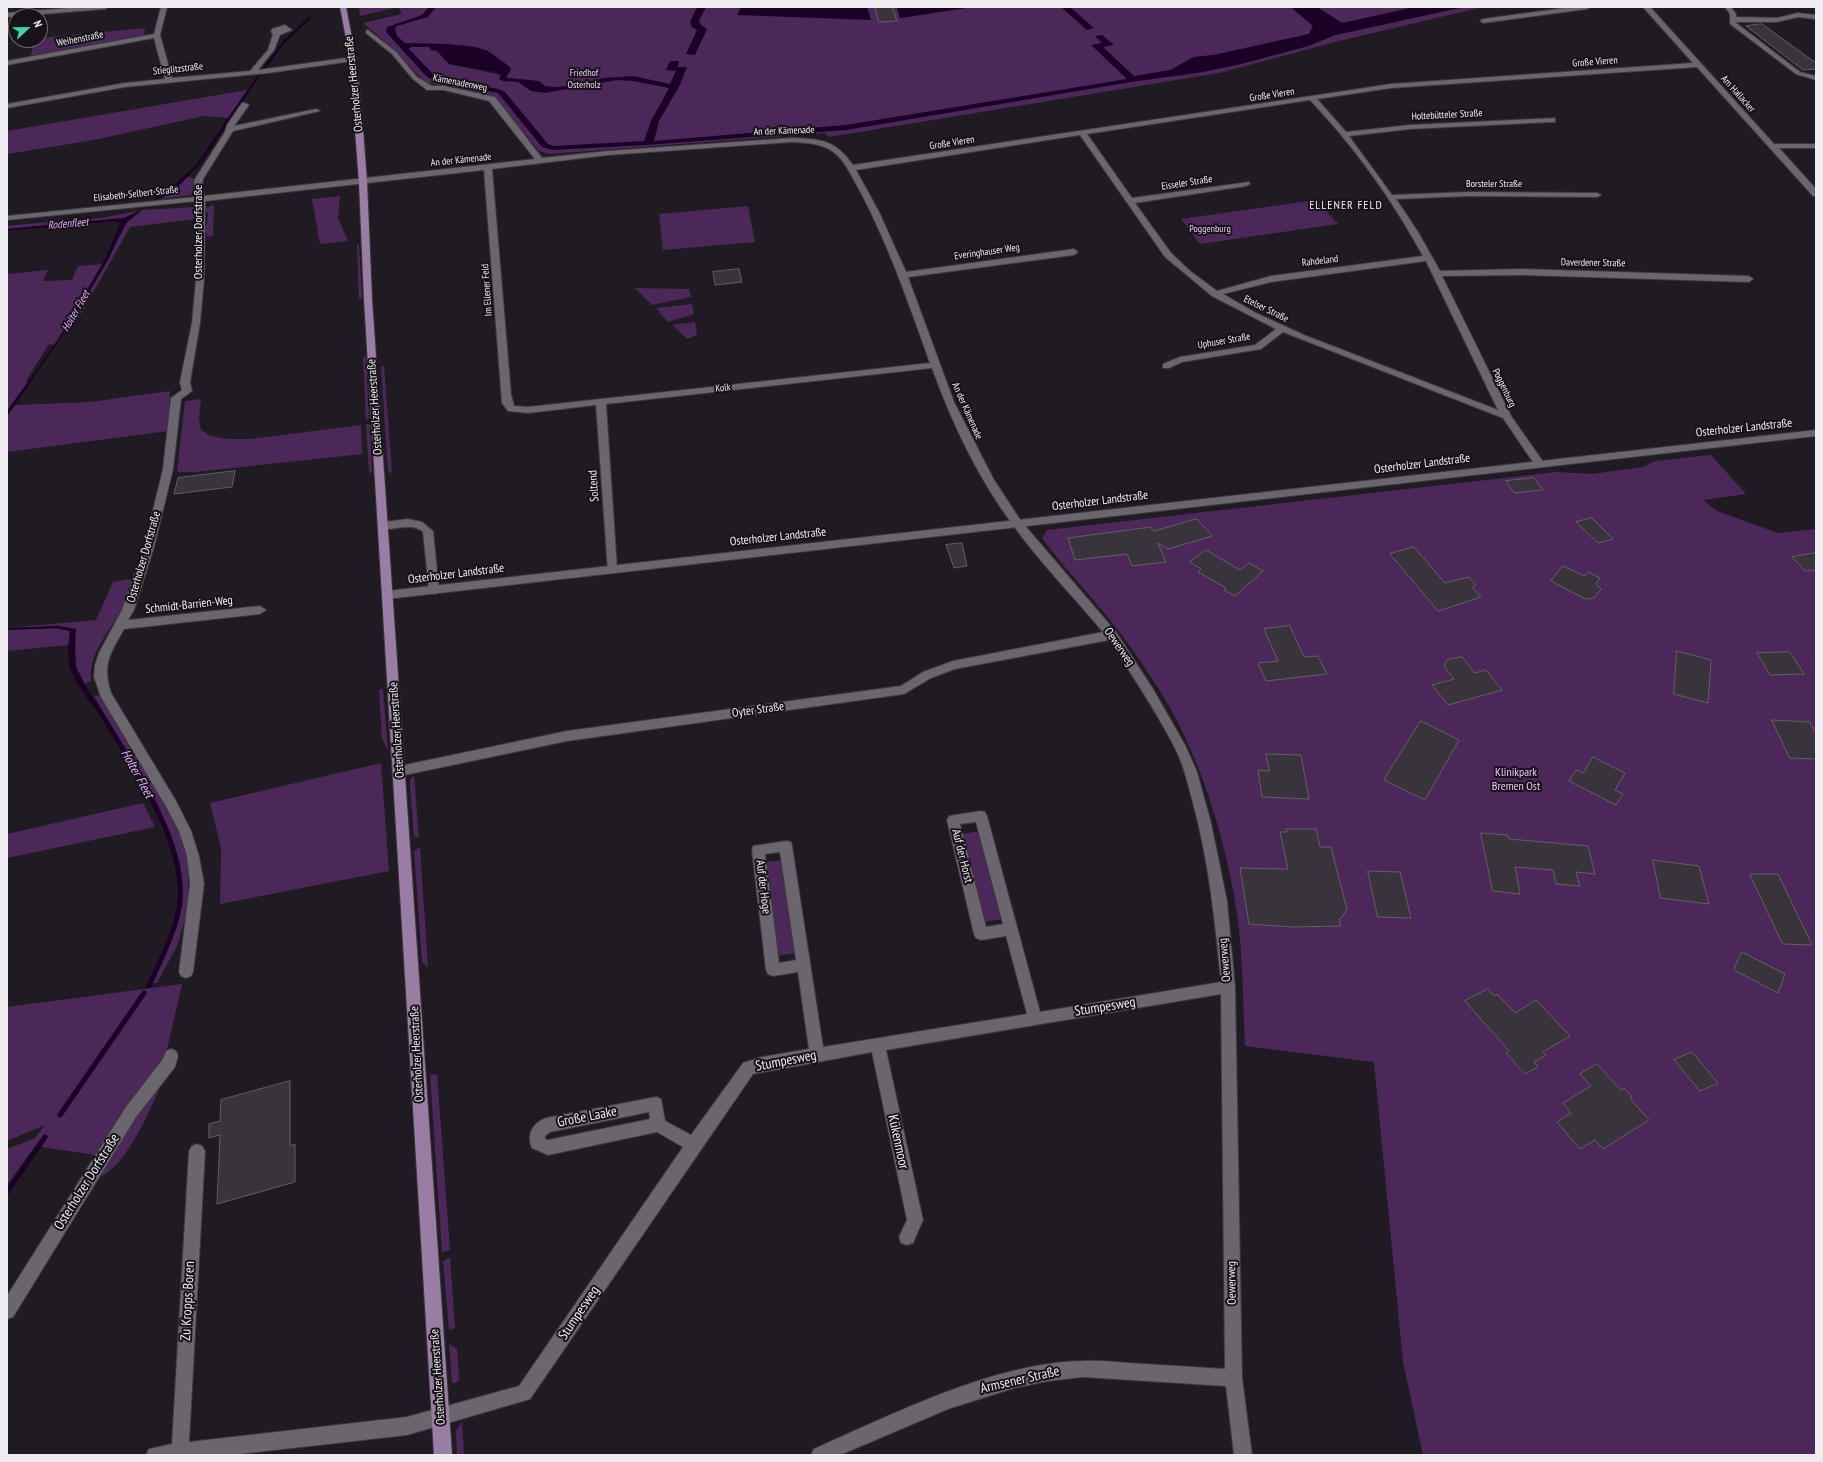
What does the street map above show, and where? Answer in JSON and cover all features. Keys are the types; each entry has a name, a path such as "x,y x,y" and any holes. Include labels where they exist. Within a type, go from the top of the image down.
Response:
{"main road":[{"name":"Osterholzer Heerstraße","path":"343,7 353,59 363,182 368,299 400,771 443,1455"}],"street":[{"path":"7,15 105,7"},
{"path":"164,7 157,35 169,80"},
{"path":"1483,21 1587,7"},
{"name":"Am Hallacker","path":"1646,7 1816,194"},
{"path":"1728,7 1733,14 1732,23 1743,32 1798,73 1816,78"},
{"path":"1732,19 1777,20 1798,15 1816,18"},
{"name":"Kämenadenweg","path":"368,32 394,53 415,78 430,88 444,88 492,99 540,161"},
{"path":"253,72 271,50 277,33"},
{"name":"Weihenstraße","path":"7,63 157,35"},
{"name":"Stieglitzstraße","path":"7,106 68,94 169,80 253,72 353,59"},
{"name":"Große Vieren","path":"851,168 1271,106 1312,98 1420,84 1699,65"},
{"name":"Poggenburg","path":"1312,98 1344,134 1391,197 1429,258 1506,416 1539,463"},
{"name":"Osterholzer Dorfstraße","path":"186,972 197,884 193,856 185,831 172,805 105,694 100,677 101,665 105,653 128,610 149,547 168,469 176,398 187,391 185,382 196,323 200,280 201,199 198,186 199,179 231,125 245,105"},
{"path":"230,129 316,110"},
{"name":"Holtebütteler Straße","path":"1344,134 1410,127 1552,120"},
{"name":"Etelser Straße","path":"1082,133 1168,254 1184,271 1215,294 1239,308 1282,329 1506,416"},
{"name":"An der Kämenade","path":"363,182 608,153 792,140 819,140 841,154 851,168 875,212 903,275 949,402 989,481 1017,523"},
{"path":"1772,146 1816,146"},
{"name":"Im Ellener Feld","path":"488,168 506,396 507,403 511,409"},
{"name":"Elisabeth-Selbert-Straße","path":"7,218 363,182"},
{"name":"Eisseler Straße","path":"1131,202 1246,184"},
{"name":"Borsteler Straße","path":"1391,197 1469,194 1597,195"},
{"name":"Everinghauser Weg","path":"903,275 1074,252"},
{"name":"Rahdeland","path":"1215,294 1271,279 1429,258"},
{"name":"Daverdener Straße","path":"1437,274 1521,272 1749,279"},
{"name":"Uphuser Straße","path":"1166,366 1180,360 1258,346 1282,329"},
{"name":"Kolk","path":"511,409 528,410 936,365"},
{"name":"Soltend","path":"601,402 612,569"},
{"name":"Osterholzer Landstraße","path":"387,595 1539,463 1816,433"},
{"path":"384,526 414,523 422,526 428,531 434,590"},
{"name":"Oewerweg","path":"1017,523 1112,635 1149,692 1181,748 1191,772 1205,823 1220,902 1228,987 1234,1378 1243,1455"},
{"name":"Schmidt-Barrien-Weg","path":"120,625 260,610"},
{"name":"Oyter Straße","path":"400,771 567,736 904,690 927,675 953,665 1112,635"},
{"name":"Auf der Horst","path":"1011,929 981,934 953,820 981,816 1035,1019"},
{"name":"Auf der Hoge","path":"804,965 774,970 758,850 786,846 804,965 817,1055"},
{"name":"Stumpesweg","path":"440,1416 524,1393 740,1077 748,1068 762,1064 1228,987"},
{"name":"Kükenmoor","path":"878,1045 915,1220 907,1237"},
{"name":"Osterholzer Dorfstraße","path":"7,1311 113,1139 131,1112 170,1062 171,1056"},
{"name":"Große Laake","path":"656,1104 658,1125 548,1148 538,1144 537,1133 546,1125 656,1104"},
{"path":"658,1125 694,1144"},
{"name":"Zu Kropps Boren","path":"180,1452 197,1151"},
{"name":"Armsener Straße","path":"820,1455 982,1387 1065,1370 1082,1369 1234,1378"},
{"path":"155,1455 408,1426 440,1416"}],"green space":[{"path":"359,7 398,7 360,16"},
{"name":"Friedhof Osterholz","path":"398,7 741,7 738,15 865,7 897,7 900,18 972,7 1291,7 1313,26 1309,34 1214,55 1194,57 1179,76 1241,64 1308,46 1335,35 1464,7 1483,7 1339,41 1219,73 829,137 824,133 549,154 539,151 493,96 429,83 423,80 389,45 363,23 402,14","holes":["446,44 468,46 498,59 510,67 501,75 449,64 431,45"]},
{"path":"1317,7 1416,7 1342,23"},
{"path":"145,28 144,35 31,56 32,48 48,48 48,37"},
{"path":"247,90 228,118 204,116 94,140 7,154 7,131"},
{"path":"187,176 195,179 193,193 191,195 161,199 169,194"},
{"path":"340,196 338,218 348,241 320,244 312,199"},
{"name":"Poggenburg","path":"1316,200 1338,224 1200,244 1181,219"},
{"path":"214,205 213,236 207,237 207,233 204,231 207,224 208,213 205,211 205,208"},
{"path":"748,206 755,242 663,250 659,214"},
{"path":"196,207 195,219 130,227 79,317 75,318 128,221 142,210"},
{"path":"138,211 124,218 73,223 74,220 101,218"},
{"path":"68,220 66,223 7,229 7,226"},
{"path":"357,245 359,245 362,298 359,299"},
{"path":"102,264 55,344 48,345 26,381 28,382 7,411 7,274 48,270 43,281 72,280 78,266"},
{"path":"635,288 689,289 691,297 652,305"},
{"path":"692,304 694,314 668,322 656,308"},
{"path":"695,322 697,335 687,339 672,325"},
{"path":"363,357 366,357 369,418 366,420"},
{"path":"384,366 392,473 388,472 381,367"},
{"path":"170,391 168,431 7,452 7,416 16,405 90,402"},
{"path":"201,399 199,418 201,430 211,436 227,439 250,439 361,425 362,454 195,472 177,472 185,401"},
{"path":"366,424 370,425 372,472 369,473"},
{"name":"Klinikpark Bremen Ost","path":"1711,455 1746,494 1703,500 1717,511 1778,533 1816,529 1816,1455 1423,1455 1403,1362 1374,1062 1245,1046 1241,951 1233,890 1218,827 1197,764 1184,734 1169,706 1137,656 1115,626 1042,538 1047,530 1556,472 1592,474 1643,467 1655,461"},
{"path":"132,579 123,606 97,651 91,670 91,681 85,684 76,667 75,629 58,626 7,628 96,620 113,582"},
{"path":"56,628 70,631 68,645 7,651 7,630"},
{"path":"383,689 388,750 382,739 379,690"},
{"path":"100,695 178,826 187,856 189,902 177,946 157,983 153,983 167,952 182,907 180,863 146,785 94,696"},
{"path":"381,763 389,871 220,904 221,848 210,803"},
{"path":"414,775 419,838 414,837 410,780"},
{"path":"143,803 155,827 7,858 7,834"},
{"path":"980,831 1003,919 984,922 962,834"},
{"path":"420,847 428,967 422,962 414,851"},
{"path":"784,860 796,953 777,956 765,862"},
{"path":"182,984 165,1058 95,1155 35,1146 7,1185 7,1149 35,1138 45,1125 7,1141 7,1007"},
{"path":"437,1074 450,1250 442,1252 430,1075"},
{"path":"162,1082 148,1114 123,1157 109,1171 96,1180 109,1153"},
{"path":"450,1257 455,1328 449,1330 443,1261"},
{"path":"449,1344 457,1349 459,1380 456,1383 452,1383"},
{"path":"462,1421 464,1455 457,1455 456,1431"}],"water":[{"path":"429,7 436,7 428,17 397,26 395,28 397,36 405,43 446,44 476,47 488,51 510,67 511,70 506,77 539,81 545,86 568,86 604,78 633,76 670,84 676,71 666,70 670,61 679,61 678,67 687,67 680,85 659,121 654,141 846,125 1127,79 1091,45 1102,43 1095,36 1102,35 1114,45 1103,47 1134,76 1170,70 1194,57 1214,55 1309,34 1313,26 1291,7 1317,7 1342,23 1416,7 1464,7 1335,35 1308,46 1241,64 1203,72 1131,82 846,130 646,145 552,150 542,147 498,93 436,81 427,77 386,32 387,27 422,15","holes":["411,47 429,47 431,50 437,51 449,64 496,72 501,75 499,79 503,81 518,82 531,91 545,93 617,80 633,81 669,88 651,121 644,141 554,146 548,144 505,92 498,89 441,78 433,74 409,49"]},
{"path":"697,7 706,7 699,21 701,25 707,29 695,55 686,54 697,30 692,27 690,22"},
{"path":"741,7 865,7 868,9 871,20 737,15"},
{"path":"897,7 972,7 900,18"},
{"path":"1061,7 1070,7 1094,28 1087,30"},
{"path":"261,74 205,158 174,190 167,195 154,199 170,189 195,166 258,75"},
{"name":"Rodenfleet","path":"142,210 125,224 108,260 71,323 7,416 7,411 69,324 107,255 120,223 116,221 7,231 7,229 124,218"},
{"path":"58,626 76,629 75,656 78,671 160,809 178,858 183,883 180,917 173,938 151,988 145,988 171,930 177,906 178,894 176,872 170,849 161,825 138,778 100,716 81,690 70,668 68,657 70,631 56,628 7,630 7,628"}],"building":[{"path":"875,7 892,7 897,21 879,22"},
{"path":"1762,24 1816,63 1816,69 1803,70 1746,26"},
{"path":"739,269 742,282 715,285 713,272"},
{"path":"235,471 232,487 174,494 178,478"},
{"path":"1534,478 1543,490 1514,493 1506,481"},
{"path":"1592,518 1613,539 1598,543 1576,522"},
{"path":"1197,519 1212,536 1168,549 1158,543 1166,562 1132,566 1127,554 1075,560 1068,538 1151,527 1153,531"},
{"path":"962,543 967,566 954,568 946,545"},
{"path":"1414,547 1445,583 1469,577 1476,585 1472,587 1481,597 1438,611 1390,554"},
{"path":"1206,550 1240,570 1249,563 1263,571 1235,596 1224,590 1226,588 1198,572 1201,569 1190,562"},
{"path":"1816,553 1816,570 1805,571 1792,557"},
{"path":"1563,566 1585,576 1588,572 1600,578 1596,584 1601,589 1594,598 1585,599 1551,581"},
{"path":"1290,626 1304,657 1318,656 1327,674 1266,681 1258,663 1278,661 1264,629"},
{"path":"1677,651 1711,660 1708,703 1674,694"},
{"path":"1790,652 1804,674 1770,675 1757,653"},
{"path":"1462,657 1475,673 1486,670 1502,690 1448,705 1432,685 1454,679 1444,666 1447,660"},
{"path":"1772,720 1810,722 1816,734 1816,759 1790,758"},
{"path":"1421,721 1459,740 1425,800 1384,780"},
{"path":"1266,754 1301,755 1309,799 1262,797 1258,770 1269,771"},
{"path":"1593,757 1625,773 1615,790 1623,794 1616,805 1569,781 1576,770 1583,773"},
{"path":"1286,829 1316,829 1320,847 1331,847 1347,910 1339,920 1341,926 1292,927 1249,924 1240,868 1288,869 1280,832 1287,832"},
{"path":"1481,833 1508,835 1509,839 1588,846 1595,874 1576,872 1580,886 1556,884 1553,870 1515,867 1520,894 1493,891"},
{"path":"1653,860 1699,866 1709,904 1661,898"},
{"path":"1368,871 1400,872 1411,918 1378,917"},
{"path":"1750,874 1778,874 1812,945 1783,944"},
{"path":"1742,952 1785,974 1778,993 1734,970"},
{"path":"1488,989 1494,996 1497,994 1515,1013 1536,1000 1570,1036 1543,1052 1546,1055 1534,1062 1538,1067 1525,1074 1506,1053 1509,1051 1465,1001"},
{"path":"1692,1052 1718,1083 1700,1091 1674,1060"},
{"path":"1597,1064 1621,1090 1624,1088 1632,1097 1630,1099 1649,1120 1603,1149 1595,1140 1580,1149 1557,1122 1571,1113 1563,1103 1591,1086 1580,1074"},
{"path":"290,1081 290,1146 295,1144 295,1182 217,1204 220,1135 209,1138 209,1124 220,1121 221,1100"}],"waterway":[{"name":"Holter Fleet","path":"263,70 283,43 309,18"},
{"name":"Holter Fleet","path":"60,1115 144,993"},
{"name":"Holter Fleet","path":"7,1192 45,1137"}],"district":[{"name":"ELLENER FELD","path":"1346,206"}]}
